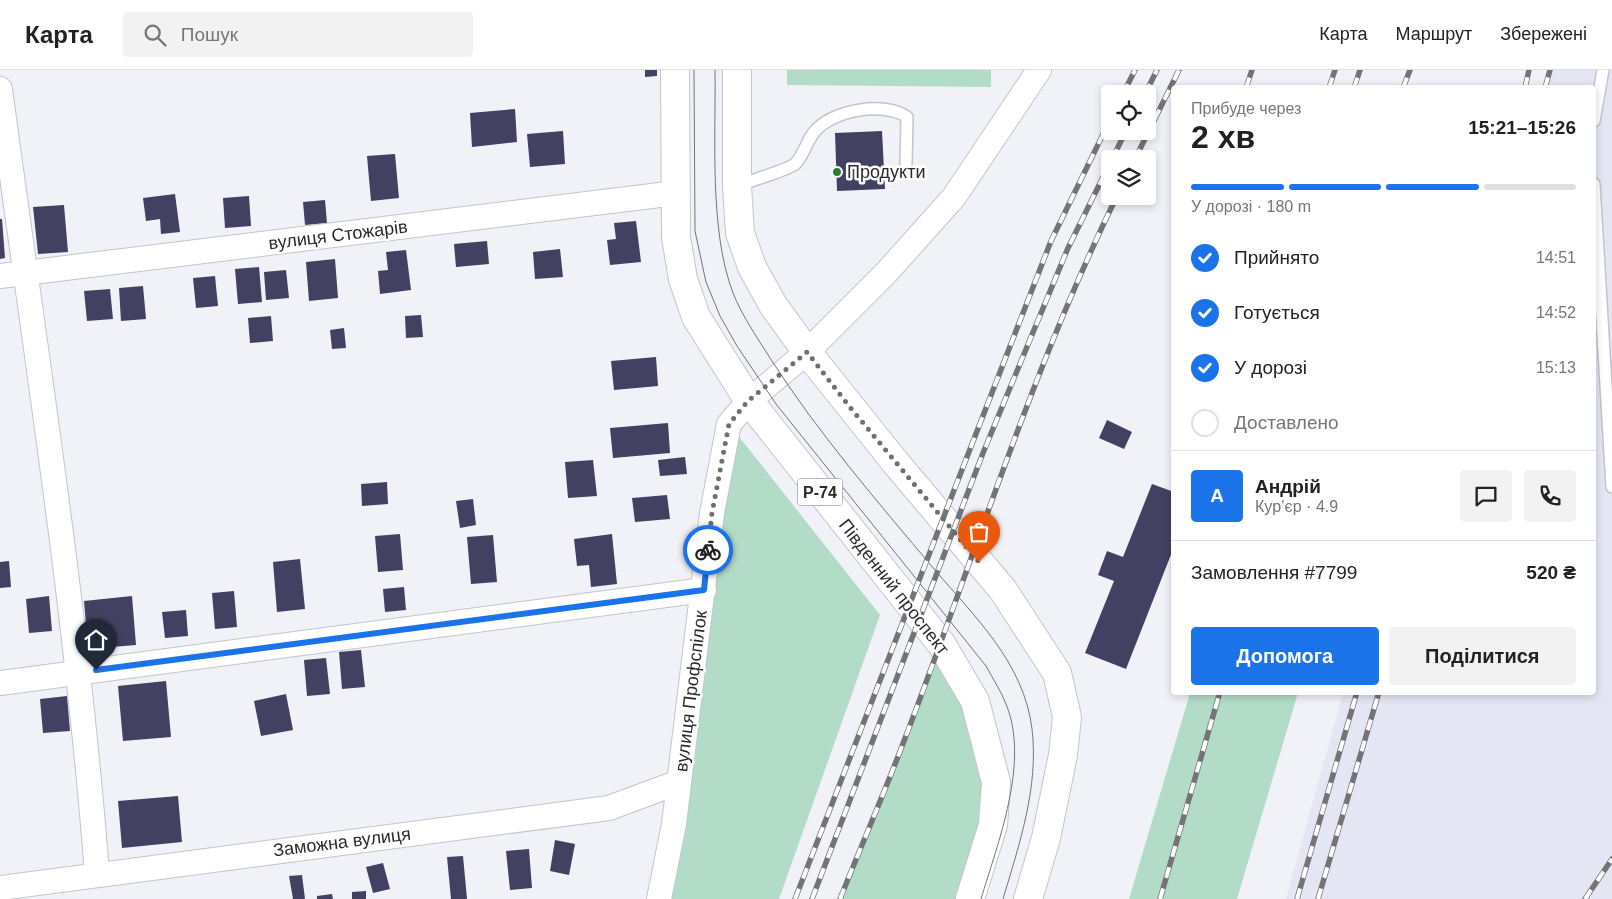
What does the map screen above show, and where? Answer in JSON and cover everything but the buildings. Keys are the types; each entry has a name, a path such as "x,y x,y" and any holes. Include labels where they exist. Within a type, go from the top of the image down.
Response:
{"main road":[{"name":"Південний проспект","path":"675,70 676,237 683,279 696,317 748,401 942,646 975,701 996,782 993,825 970,899"},
{"path":"738,70 740,233 752,267 773,305 807,352 872,434 1003,590 1056,673 1067,717 1063,755 1046,838 1028,899"}],"street":[{"name":"вулиця Профспілок","path":"659,899 679,782 712,513 729,424 748,401 807,352 886,273 954,197 1035,74"},
{"path":"0,89 65,560 87,746 96,874"},
{"name":"вулиця Стожарів","path":"0,276 676,193"},
{"path":"0,683 704,590"},
{"name":"Заможна вулиця","path":"0,888 609,808 679,782"}],"lane":[{"path":"1596,110 1603,70"},
{"path":"738,186 794,164 814,131 828,118 850,112 898,111 906,117 906,164"},
{"path":"1596,218 1612,487"}],"shaded area":[{"path":"1550,70 1612,70 1612,899 1286,899 1342,695 1596,695 1596,85 1545,85"}],"green space":[{"path":"787,70 991,70 991,87 787,85"},
{"path":"729,424 880,615 779,899 659,899"},
{"path":"942,645 996,782 970,899 840,899"},
{"path":"1189,695 1297,695 1237,899 1129,899"}],"tram line":[{"path":"694,70 695,231 706,282 720,316 737,346 776,404 986,666 1006,704 1013,727 1015,751 1013,776 1003,828 981,899"},
{"path":"715,70 715,183 720,241 725,268 741,310 788,386 828,440 995,642 1019,683 1027,705 1032,729 1033,772 1026,816 1003,899"}],"railway":[{"path":"1128,85 1135,70"},
{"path":"1150,85 1157,70"},
{"path":"1172,85 1179,70"},
{"path":"1247,85 1252,70"},
{"path":"1330,85 1335,70"},
{"path":"1355,85 1360,70"},
{"path":"1404,85 1410,70"},
{"path":"1526,85 1529,70"},
{"path":"1546,85 1550,70"},
{"path":"1139,150 1171,86"},
{"path":"795,899 1051,241 1101,138"},
{"path":"1116,150 1122,140"},
{"path":"812,899 983,453 1068,248 1101,181"},
{"path":"840,899 889,781 930,673 1030,397 1057,329 1113,205"},
{"path":"1160,899 1219,695"},
{"path":"1297,899 1356,695"},
{"path":"1318,899 1378,695"},
{"path":"1585,899 1612,859"}],"way so far":[{"path":"708,550 712,513 729,424 748,401 807,352 907,477 979,562"}],"place":[{"name":"Продукти","path":"837,172"}],"route":[{"path":"96,670 704,590 708,550"}]}
